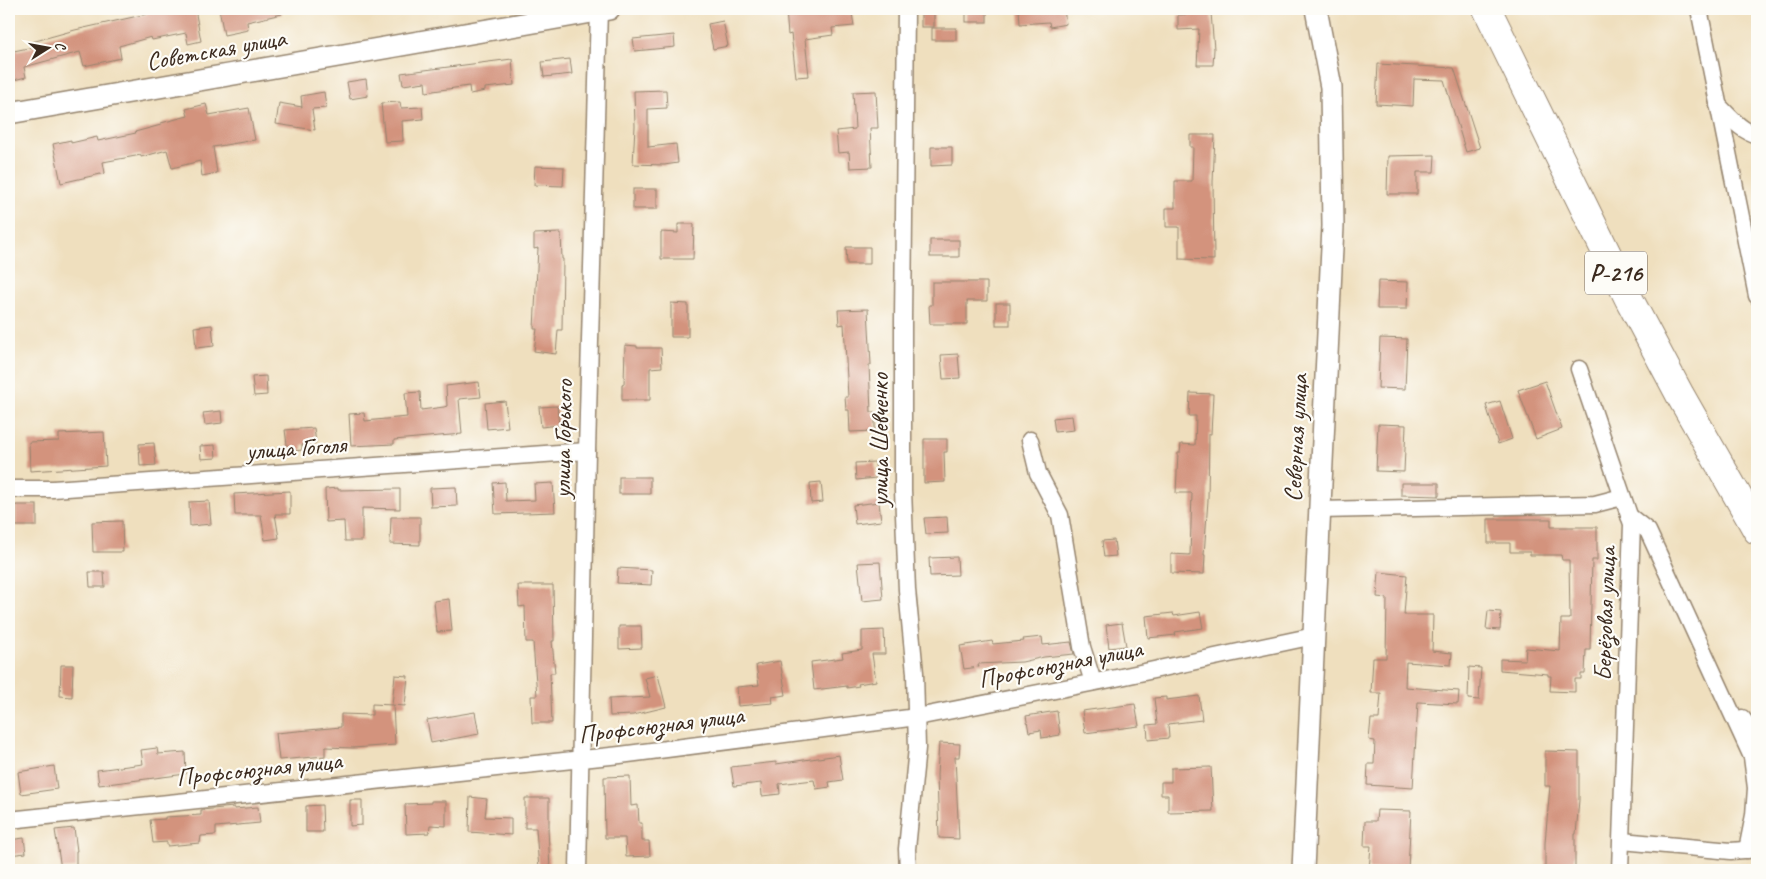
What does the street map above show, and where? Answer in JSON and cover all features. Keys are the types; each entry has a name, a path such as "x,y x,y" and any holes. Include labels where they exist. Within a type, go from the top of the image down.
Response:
{"highway":[{"name":"Р-216","path":"1487,9 1628,299 1757,530"}],"street":[{"name":"Советская улица","path":"9,113 603,9"},
{"name":"улица Горького","path":"578,870 587,451 603,9"},
{"name":"улица Шевченко","path":"906,9 903,490 907,590 917,717 917,748 907,849 908,870"},
{"name":"Северная улица","path":"1304,870 1333,226 1331,87 1316,9"},
{"path":"1699,9 1757,296"},
{"path":"1718,105 1738,125 1749,133 1757,135"},
{"name":"Берёзовая улица","path":"1579,369 1632,524 1620,870"},
{"path":"1030,440 1038,473 1060,515 1082,647 1093,682"},
{"name":"улица Гоголя","path":"9,488 63,488 587,451"},
{"path":"1320,510 1595,504 1622,497"},
{"path":"1622,841 1731,851 1752,850 1756,788 1752,757 1648,531 1629,516"},
{"name":"Профсоюзная улица","path":"9,820 620,755 917,717 1314,636"},
{"path":"1722,692 1757,739"}],"building":[{"path":"146,9 195,9 201,41 188,44 186,33 152,40 151,37 119,46 121,58 84,66 80,52 24,67 26,77 14,80 9,52 33,47 32,42 75,30 147,14"},
{"path":"219,9 281,9 282,14 247,22 248,30 224,35"},
{"path":"844,9 845,14 852,13 854,26 832,28 833,35 805,39 809,76 796,77 791,34 788,35 786,10"},
{"path":"966,9 987,9 987,22 966,22"},
{"path":"1019,9 1064,9 1066,24 1050,27 1049,22 1020,24"},
{"path":"921,12 934,12 934,27 921,27"},
{"path":"1211,13 1214,49 1213,65 1197,65 1199,29 1178,30 1178,15"},
{"path":"723,21 728,46 713,49 708,24"},
{"path":"932,28 956,28 956,40 932,40"},
{"path":"674,35 675,47 635,51 633,39"},
{"path":"512,59 514,85 485,88 485,91 470,94 469,86 426,92 425,82 403,85 401,73"},
{"path":"570,59 572,74 544,77 542,62"},
{"path":"1378,64 1454,68 1480,148 1466,152 1444,80 1414,79 1413,106 1376,104"},
{"path":"366,79 368,96 350,99 347,82"},
{"path":"666,90 667,108 648,109 648,147 676,144 678,163 664,165 633,164 634,91"},
{"path":"876,91 878,128 870,128 872,167 850,168 849,152 838,153 836,131 855,129 853,92"},
{"path":"324,92 326,108 312,109 315,130 276,124 279,103 302,107 301,96"},
{"path":"400,102 401,108 422,107 423,119 402,121 403,141 385,142 381,103"},
{"path":"206,104 209,115 249,108 255,140 213,147 217,173 202,176 200,161 172,168 167,150 141,157 141,155 103,162 105,173 61,183 53,144 71,140 71,143 97,137 98,141 136,133 161,125 161,123 188,116 186,109"},
{"path":"1190,135 1215,135 1213,182 1214,260 1179,259 1179,227 1166,227 1166,208 1175,208 1175,181 1192,181 1193,147 1190,147"},
{"path":"931,147 952,147 952,165 931,166"},
{"path":"1435,155 1434,172 1417,172 1417,194 1387,194 1388,156"},
{"path":"535,166 564,167 563,186 534,185"},
{"path":"633,189 657,189 657,209 633,209"},
{"path":"678,224 694,224 693,259 661,259 661,232 678,233"},
{"path":"561,233 563,259 562,330 558,330 556,354 534,351 537,329 534,329 538,248 534,249 534,234"},
{"path":"930,240 959,240 959,257 930,257"},
{"path":"846,247 870,247 870,264 847,264"},
{"path":"1378,281 1408,282 1407,309 1377,309"},
{"path":"932,282 987,282 987,301 967,301 967,324 930,324 929,305 932,305"},
{"path":"671,303 688,304 688,337 671,337"},
{"path":"996,303 1010,303 1010,325 996,325"},
{"path":"868,309 871,412 875,412 875,431 850,432 849,410 846,410 845,397 848,397 844,324 839,325 838,310"},
{"path":"212,325 214,346 196,348 194,327"},
{"path":"1380,338 1407,339 1405,389 1378,388"},
{"path":"625,345 637,346 637,348 661,348 662,367 650,368 650,400 622,400"},
{"path":"958,354 960,378 943,379 941,355"},
{"path":"266,376 267,395 254,396 252,377"},
{"path":"1545,381 1562,429 1536,439 1518,390"},
{"path":"479,382 481,397 459,399 462,434 394,440 394,444 351,446 349,414 364,413 365,421 407,417 405,393 420,392 421,410 444,407 447,406 446,386"},
{"path":"1190,393 1213,394 1211,434 1209,434 1204,574 1171,573 1171,554 1190,555 1192,493 1176,493 1178,453 1180,453 1181,444 1195,445 1196,416 1189,416"},
{"path":"505,401 508,427 487,429 485,403"},
{"path":"1500,401 1512,439 1498,444 1486,405"},
{"path":"557,406 559,425 541,427 539,407"},
{"path":"221,411 222,423 205,425 203,413"},
{"path":"1072,416 1074,430 1055,432 1053,418"},
{"path":"1378,424 1406,425 1404,472 1376,471"},
{"path":"314,428 316,443 302,445 302,450 288,452 285,430"},
{"path":"104,432 106,466 30,471 29,442 59,441 59,434"},
{"path":"924,439 947,439 947,452 944,452 945,482 924,483"},
{"path":"154,443 156,465 140,466 139,444"},
{"path":"215,445 216,458 201,459 200,446"},
{"path":"875,462 876,478 856,480 855,463"},
{"path":"619,477 650,477 650,494 619,494"},
{"path":"505,482 506,501 535,500 534,484 553,483 555,512 495,514 493,483"},
{"path":"821,482 823,502 811,503 810,483"},
{"path":"1401,483 1439,483 1439,496 1401,495"},
{"path":"456,487 457,506 431,507 430,488"},
{"path":"338,488 338,490 400,489 400,509 362,508 362,541 345,541 344,521 326,522 325,489"},
{"path":"290,491 290,514 275,514 279,538 265,540 261,515 235,515 234,494"},
{"path":"209,501 211,524 190,526 189,502"},
{"path":"879,502 881,521 855,524 853,505"},
{"path":"16,505 37,505 37,526 16,526"},
{"path":"391,517 420,517 420,545 390,544"},
{"path":"947,517 948,533 926,534 924,518"},
{"path":"1488,519 1551,519 1551,527 1597,527 1597,560 1592,560 1590,650 1586,650 1585,674 1581,674 1581,679 1575,679 1575,692 1550,691 1551,676 1548,676 1548,674 1500,670 1500,659 1525,660 1526,648 1560,651 1561,619 1570,619 1569,560 1562,560 1561,555 1530,555 1530,552 1510,552 1510,543 1488,543"},
{"path":"122,521 123,552 93,552 92,522"},
{"path":"1114,540 1116,556 1104,557 1102,541"},
{"path":"957,557 958,575 930,576 929,558"},
{"path":"880,562 883,599 862,601 858,563"},
{"path":"618,568 652,570 651,585 617,583"},
{"path":"89,572 104,572 105,587 90,587"},
{"path":"1379,572 1407,575 1404,615 1433,615 1432,651 1452,653 1451,665 1406,662 1405,687 1459,691 1458,704 1418,702 1413,788 1367,785 1368,764 1374,764 1375,741 1369,740 1371,719 1379,719 1381,693 1371,693 1373,658 1386,658 1387,598 1377,597"},
{"path":"518,585 553,585 554,641 552,641 555,673 550,673 552,723 532,723 531,696 537,696 533,642 526,642 525,606 519,607"},
{"path":"449,599 452,631 437,632 434,601"},
{"path":"1488,611 1501,612 1500,630 1486,629"},
{"path":"1200,612 1203,628 1175,632 1176,635 1148,638 1146,616 1173,613 1174,616"},
{"path":"1122,623 1126,646 1109,648 1106,625"},
{"path":"619,626 641,626 642,648 619,649"},
{"path":"884,630 885,654 872,654 876,681 847,688 847,686 814,690 811,662 843,658 842,653 862,650 862,631"},
{"path":"1042,637 1043,645 1071,642 1074,654 1044,657 1022,662 978,664 979,667 964,669 960,646 992,641 993,644 1024,641 1023,639"},
{"path":"780,661 786,695 772,697 773,703 738,706 737,687 759,685 756,665"},
{"path":"61,665 73,665 72,697 60,696"},
{"path":"1469,667 1481,668 1479,700 1468,699"},
{"path":"395,675 408,676 405,706 392,705"},
{"path":"658,675 666,707 633,715 610,716 609,699 650,697 645,678"},
{"path":"1199,696 1202,720 1168,724 1169,738 1148,740 1147,725 1157,724 1154,698 1166,697 1166,700"},
{"path":"372,704 393,705 395,745 353,748 325,747 325,756 279,760 276,733 341,727 341,714 372,715"},
{"path":"1135,704 1139,726 1085,733 1082,711"},
{"path":"1057,711 1060,735 1042,738 1041,730 1029,732 1026,716"},
{"path":"475,712 479,734 431,743 427,720"},
{"path":"939,743 960,744 959,757 955,757 959,839 939,838 937,775"},
{"path":"157,748 158,754 185,752 186,774 99,785 97,770 143,764 141,750"},
{"path":"1545,751 1579,752 1579,800 1575,834 1575,868 1545,868 1545,843 1550,786 1545,786"},
{"path":"839,755 843,780 829,782 830,787 816,789 814,780 779,784 780,794 762,796 761,783 734,786 731,767 776,762 776,764"},
{"path":"54,766 57,789 21,794 18,772"},
{"path":"1211,767 1213,811 1168,812 1168,795 1161,795 1161,782 1171,782 1171,768"},
{"path":"630,776 631,806 638,805 639,823 642,823 642,841 649,841 650,856 626,857 625,838 605,838 604,777"},
{"path":"470,797 487,799 485,817 511,818 511,835 469,832"},
{"path":"525,798 549,798 550,870 539,870 536,828 525,828"},
{"path":"350,800 362,800 362,825 350,826"},
{"path":"431,801 446,801 446,826 430,825 429,833 406,834 405,804 431,803"},
{"path":"322,805 323,832 306,832 306,806"},
{"path":"234,807 234,809 258,807 260,823 216,827 216,835 201,836 200,843 167,846 167,842 153,843 150,820 165,819 165,817 201,815 201,810"},
{"path":"1377,810 1411,811 1408,870 1369,870 1371,846 1364,846 1365,821 1376,821"},
{"path":"74,828 77,851 76,868 61,869 55,830"},
{"path":"24,838 26,853 9,855 9,840"}]}
